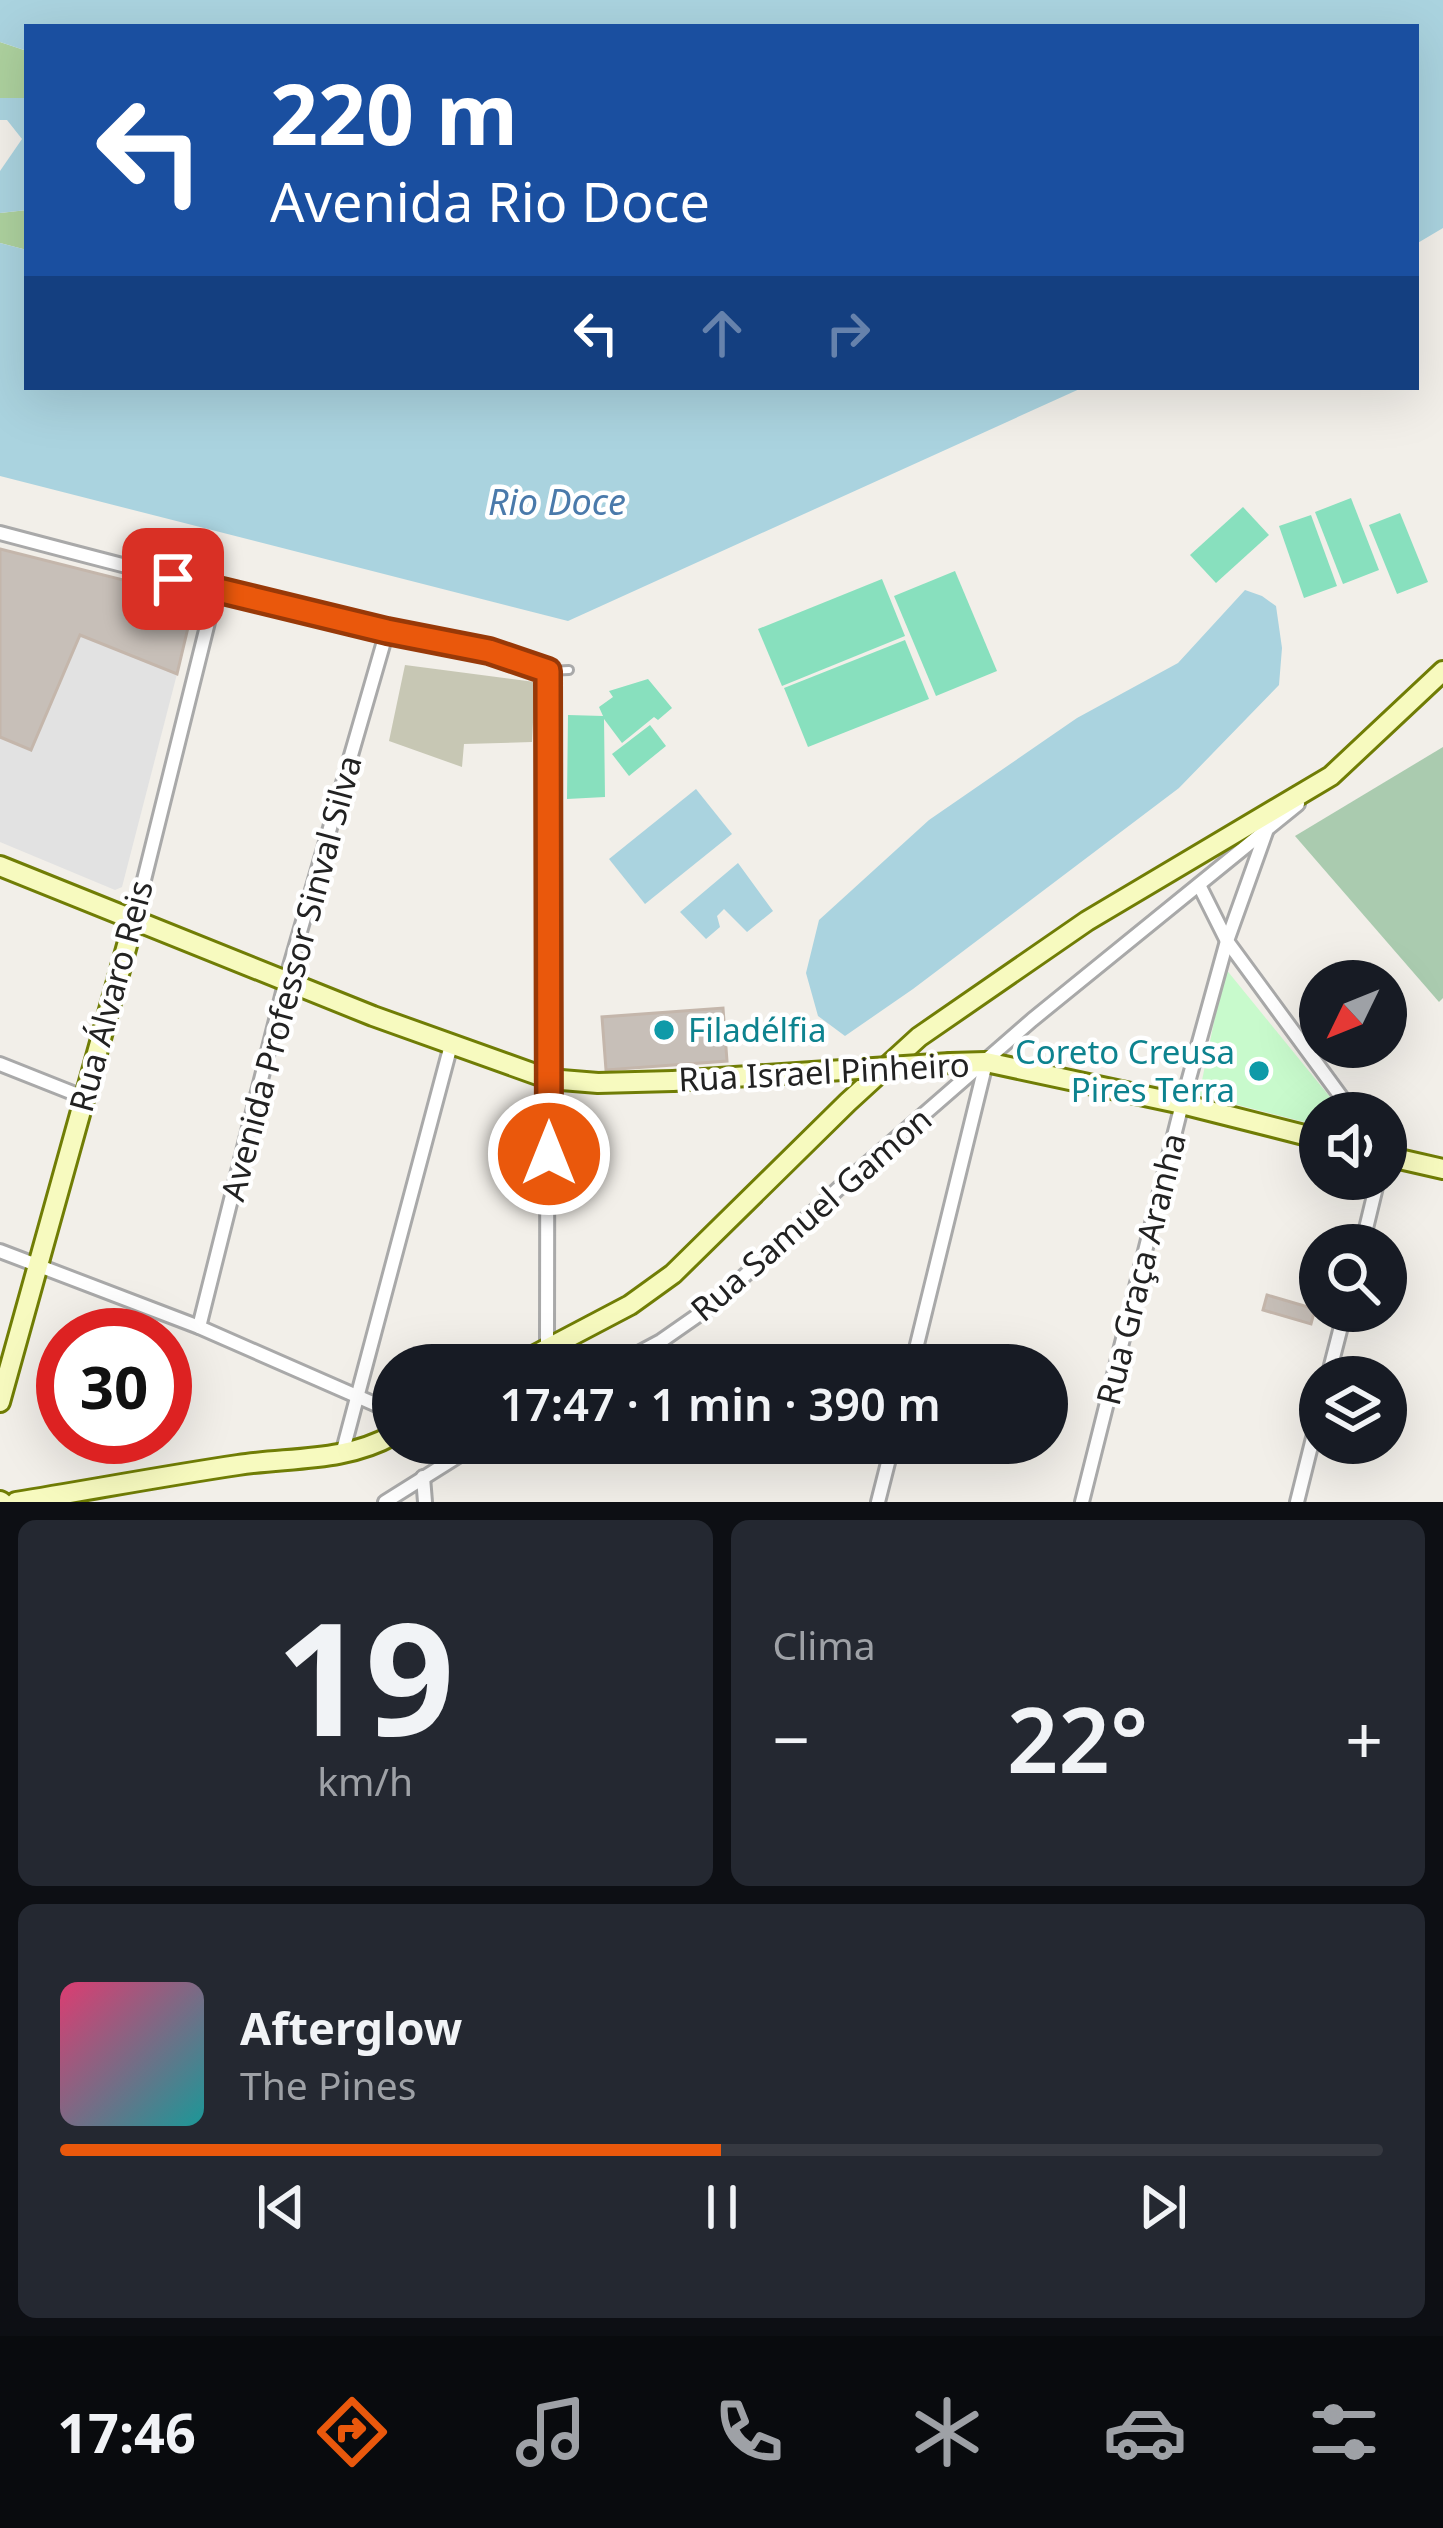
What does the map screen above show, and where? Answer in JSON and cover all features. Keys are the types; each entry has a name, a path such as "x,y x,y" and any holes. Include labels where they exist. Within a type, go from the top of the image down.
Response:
{"main road":[{"path":"553,1344 630,1305 674,1274 919,1037 1088,920 1330,776 1443,671"},
{"name":"Rua Israel Pinheiro","path":"0,866 451,1045 549,1079 673,1081 986,1062 1299,1134"},
{"name":"Rua Álvaro Reis","path":"0,1402 134,920"},
{"path":"1407,1160 1441,1166"},
{"path":"16,1502 244,1464 302,1461 372,1445"}],"street":[{"path":"0,533 216,590 489,651 548,671 547,1344"},
{"name":"Rua Álvaro Reis","path":"134,920 216,590"},
{"name":"Avenida Professor Sinval Silva","path":"199,1327 286,980 387,631"},
{"name":"Rua Samuel Gamon","path":"655,1344 714,1304 1033,1020 1330,776"},
{"name":"Rua Graça Aranha","path":"1082,1502 1227,940 1266,830"},
{"path":"1199,885 1227,940 1338,1092"},
{"path":"342,1454 451,1045"},
{"path":"917,1344 986,1062"},
{"path":"0,1064 82,1097"},
{"path":"0,1250 199,1327 372,1403"},
{"path":"385,1502 444,1464"},
{"path":"878,1502 887,1464"},
{"path":"1297,1502 1306,1464"},
{"path":"423,1477 425,1502"}],"lane":[{"path":"548,671 569,670"}],"shaded area":[{"path":"80,635 177,674 122,887 115,890 0,842 0,737 31,750"},
{"path":"405,665 535,682 532,742 464,744 462,767 389,741"}],"green space":[{"path":"0,42 24,50 24,98 0,98"},
{"path":"24,210 24,249 0,243 0,213"},
{"path":"1351,498 1379,570 1343,584 1315,512"},
{"path":"1243,507 1269,535 1216,583 1190,555"},
{"path":"1400,513 1428,582 1397,594 1369,525"},
{"path":"1311,515 1337,586 1304,598 1279,526"},
{"path":"955,571 997,671 936,696 894,596"},
{"path":"882,579 905,636 782,686 758,629"},
{"path":"905,640 929,699 808,747 784,688"},
{"path":"648,679 672,708 622,743 604,719 605,797 567,799 568,715 603,716 599,707 613,697 609,691"},
{"path":"650,725 666,746 629,776 612,754"},
{"path":"1443,747 1443,998 1439,1002 1407,960 1295,836"},
{"path":"1225,968 1299,1059 1299,1068 1306,1068 1326,1092 1299,1092 1299,1121 1199,1095"}],"water":[{"path":"0,0 1443,0 1443,228 1419,242 1419,24 24,24 24,50 0,42"},
{"path":"0,98 24,98 24,210 0,213 0,171 22,139 7,120 0,120"},
{"name":"Rio Doce","path":"0,243 24,249 24,390 1077,390 568,621 0,476"},
{"path":"1245,590 1276,606 1282,648 1279,685 1179,788 845,1036 818,1016 806,973 819,920 929,820 1077,718 1178,663"},
{"path":"696,789 732,834 645,904 609,859"},
{"path":"738,863 773,911 747,932 724,909 717,916 720,927 706,939 680,912"}],"building":[{"path":"0,549 195,598 177,674 80,635 31,750 0,737"},
{"name":"Filadélfia","path":"723,1008 727,1061 606,1070 602,1017"},
{"path":"1267,1295 1299,1304 1299,1320 1263,1310"}],"place":[{"name":"Filadélfia","path":"664,1030"},
{"name":"Coreto Creusa Pires Terra","path":"1259,1071"}],"route":[{"path":"173,579 489,651 548,671 549,1154"}]}
